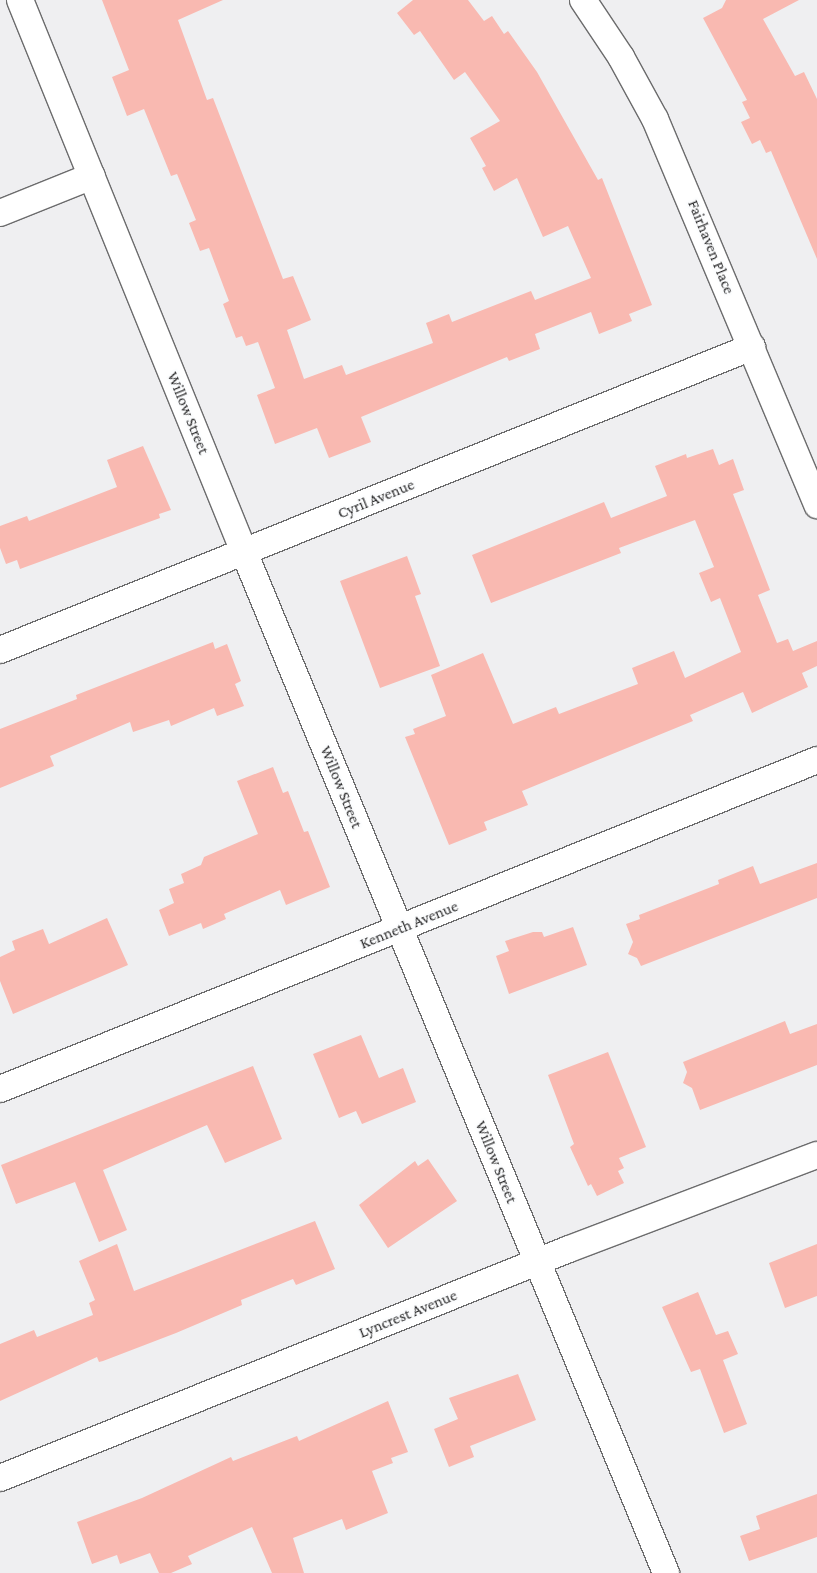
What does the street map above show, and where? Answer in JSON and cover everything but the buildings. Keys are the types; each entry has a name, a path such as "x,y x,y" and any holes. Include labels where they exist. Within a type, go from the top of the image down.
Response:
{"street":[{"name":"Willow Street","path":"20,0 244,552 666,1573"},
{"name":"Fairhaven Place","path":"583,0 621,57 655,119 817,505"},
{"path":"0,213 92,176"},
{"name":"Cyril Avenue","path":"0,650 752,348"},
{"name":"Kenneth Avenue","path":"0,1089 817,760"},
{"name":"Lyncrest Avenue","path":"0,1478 538,1262 817,1155"}]}
